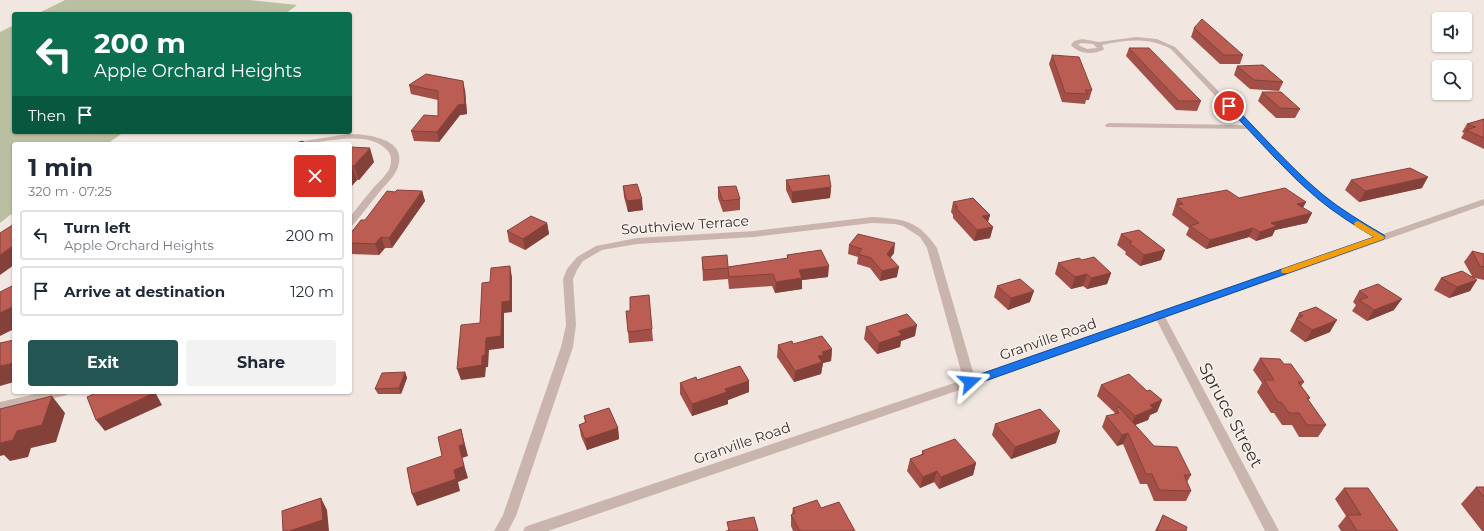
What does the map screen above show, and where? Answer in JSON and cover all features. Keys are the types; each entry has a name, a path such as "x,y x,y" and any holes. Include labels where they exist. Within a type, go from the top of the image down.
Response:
{"street":[{"path":"1098,44 1138,38 1166,44 1178,53 1300,178 1321,197 1350,219 1380,237"},
{"path":"1110,125 1250,127"},
{"path":"310,142 334,137 364,137 378,140 392,150 395,161 392,172 352,221"},
{"name":"Granville Road","path":"530,531 970,382 1380,237 1484,202"},
{"name":"Southview Terrace","path":"501,531 509,516 569,341 571,325 568,279 572,268 580,259 599,248 637,242 754,234 872,220 895,221 906,224 923,235 932,248 970,382"},
{"name":"Spruce Street","path":"1159,315 1272,531"},
{"path":"0,407 55,394"}],"green space":[{"path":"65,0 250,0 297,5 288,12 41,12"},
{"path":"12,26 12,134 121,134 110,142 12,142 12,214 0,223 0,32"}],"building":[{"path":"1202,19 1243,55 1224,55 1194,28"},
{"path":"1129,48 1149,48 1201,101 1179,101"},
{"path":"1052,55 1079,57 1092,90 1085,90 1088,94 1065,93"},
{"path":"1263,65 1283,82 1254,80 1237,66"},
{"path":"426,74 463,81 465,104 458,105 437,132 411,131 424,115 438,116 438,91 409,85"},
{"path":"1262,92 1281,92 1300,109 1280,108"},
{"path":"1484,119 1484,138 1466,130 1476,127 1467,124"},
{"path":"352,147 370,148 354,166 352,166"},
{"path":"1410,168 1428,177 1365,191 1351,180"},
{"path":"829,175 831,187 792,192 786,180"},
{"path":"637,184 642,199 627,201 623,186"},
{"path":"736,186 740,199 723,201 718,187"},
{"path":"1285,188 1306,202 1297,204 1312,213 1271,223 1277,226 1260,232 1253,228 1210,240 1190,226 1199,223 1176,205 1183,204 1177,199 1227,190 1239,198"},
{"path":"397,190 422,191 389,238 381,237 375,244 352,243 352,231 361,220 365,220 387,191 395,192"},
{"path":"973,198 990,215 982,216 993,227 977,230 955,207 958,207 953,202"},
{"path":"531,216 547,223 523,239 507,231"},
{"path":"12,225 12,246 0,255 0,233"},
{"path":"1139,230 1165,250 1144,255 1129,243 1132,242 1121,234"},
{"path":"858,234 895,243 887,254 899,267 882,271 871,258 858,254 862,249 849,245"},
{"path":"821,250 829,266 799,270 802,278 776,282 773,274 729,277 728,268 703,270 702,257 727,255 728,267 788,258 787,255"},
{"path":"1472,251 1484,254 1484,267 1480,266"},
{"path":"1094,257 1111,273 1091,278 1087,274 1075,277 1058,263 1079,258 1082,260"},
{"path":"510,266 510,301 502,302 501,336 486,338 485,355 482,356 482,365 457,369 461,325 480,323 482,283 490,282 491,268"},
{"path":"1462,271 1477,280 1457,287 1441,278"},
{"path":"1020,279 1034,291 1011,298 997,286"},
{"path":"1378,284 1402,299 1374,310 1359,300 1368,297 1359,291"},
{"path":"12,286 12,307 0,313 0,292"},
{"path":"649,295 652,329 628,332 626,311 630,311 630,297"},
{"path":"1316,307 1337,320 1312,330 1296,319 1303,316 1299,313"},
{"path":"907,314 917,325 898,331 902,335 879,343 866,327"},
{"path":"822,336 832,349 822,352 824,355 818,356 822,362 795,371 778,345 792,341 793,344"},
{"path":"12,340 12,363 0,366 0,343"},
{"path":"1260,358 1280,359 1284,364 1291,364 1304,382 1298,382 1310,398 1307,398 1326,425 1307,425 1299,413 1289,413 1281,402 1278,402 1264,380 1274,380"},
{"path":"740,366 749,381 725,389 727,392 692,404 680,383 696,377 697,380"},
{"path":"405,372 399,388 375,389 382,373"},
{"path":"1129,374 1147,391 1150,390 1162,400 1150,405 1153,408 1135,416 1101,385"},
{"path":"94,394 152,394 96,420 87,397"},
{"path":"52,396 42,425 17,431 13,440 0,443 0,409"},
{"path":"1119,407 1154,446 1177,447 1191,475 1184,475 1191,491 1159,490 1152,474 1146,474 1128,433 1122,435 1106,416 1119,413 1116,409"},
{"path":"609,408 618,428 585,439 579,425 586,422 584,416"},
{"path":"1040,409 1060,431 1015,447 995,424"},
{"path":"461,429 464,444 459,446 464,466 454,470 456,479 412,494 407,468 442,456 438,437"},
{"path":"955,439 976,463 941,477 937,471 923,477 910,459 924,454 922,451"},
{"path":"1476,487 1484,487 1484,497"},
{"path":"1344,488 1368,488 1398,531 1357,531 1347,515 1361,515"},
{"path":"321,498 323,520 289,531 283,531 282,511"},
{"path":"817,500 821,508 839,502 855,531 800,531 791,515 795,513 793,508"},
{"path":"1163,515 1187,527 1186,531 1157,530"},
{"path":"754,517 758,531 729,531 727,522"}],"slow traffic":[{"path":"1285,271 1380,237 1358,224"}],"route":[{"path":"970,382 1380,237 1350,219 1321,197 1300,178 1229,106"}]}
